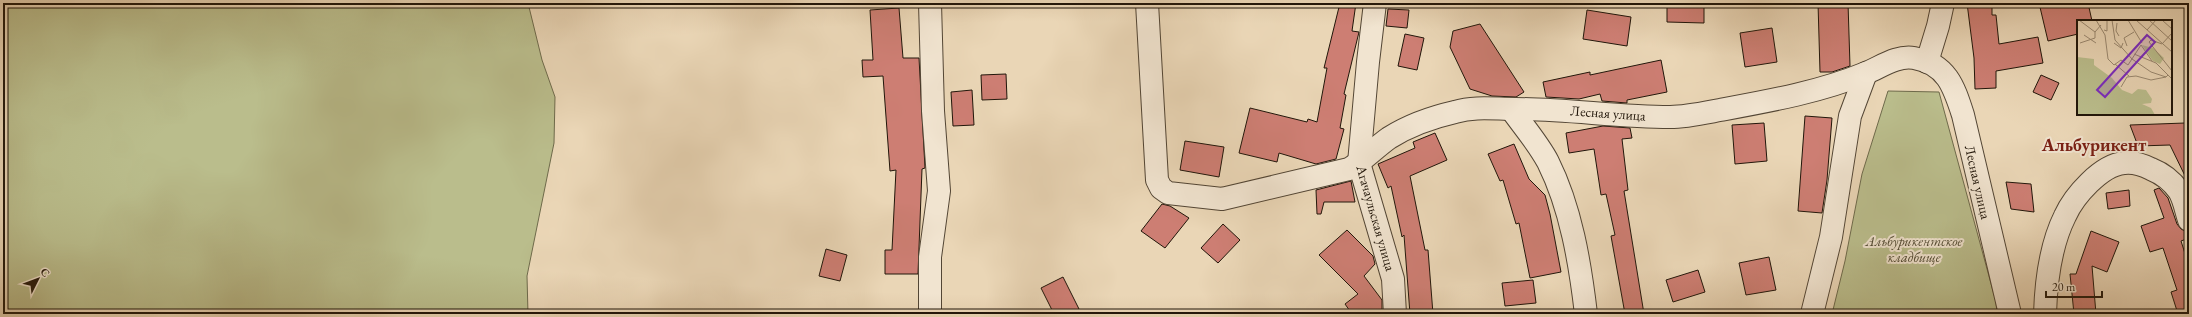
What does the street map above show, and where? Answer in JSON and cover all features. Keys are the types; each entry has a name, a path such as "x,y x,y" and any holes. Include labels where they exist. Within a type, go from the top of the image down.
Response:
{"street":[{"path":"930,3 933,111 939,191 930,257 930,314"},
{"name":"Лесная улица","path":"1147,3 1157,180 1161,188 1168,193 1222,199 1349,169 1359,163 1390,138 1415,125 1469,109 1489,107 1569,110 1671,117 1719,110 1817,90 1866,73 1895,59 1912,58 1927,62 1949,78 1957,96 2010,314"},
{"name":"Агачаульская улица","path":"1375,3 1359,163 1394,279 1395,314"},
{"path":"1927,62 1943,3"},
{"path":"1812,314 1831,237 1850,116 1866,73"},
{"path":"1511,109 1547,161 1558,183 1576,255 1586,314"},
{"path":"2045,314 2046,289 2055,241 2065,216 2077,196 2091,181 2110,167 2124,162 2142,165 2158,172 2170,181 2179,192 2189,220"}],"green space":[{"path":"3,3 528,3 542,60 555,97 554,143 527,276 528,314 3,314"},
{"name":"Альбурикентское кладбище","path":"1888,91 1939,92 1996,302 1997,314 1832,314 1845,261 1862,174"}],"building":[{"path":"1340,3 1356,3 1352,31 1359,32 1344,94 1346,95 1340,128 1344,129 1336,159 1316,164 1279,153 1277,162 1239,153 1250,108 1307,122 1308,119 1317,122 1327,68 1324,68"},
{"path":"1667,3 1704,3 1704,23 1667,22"},
{"path":"1818,3 1848,3 1850,66 1832,72 1820,72"},
{"path":"1967,3 1992,3 1992,15 1996,15 1999,44 2038,37 2043,63 1996,71 1996,88 1975,89 1974,58"},
{"path":"2039,3 2088,3 2092,20 2077,20 2077,34 2048,41"},
{"path":"899,8 903,58 919,58 925,168 922,169 918,274 885,274 885,250 892,250 896,170 890,171 883,76 863,77 862,60 873,60 870,10"},
{"path":"1388,9 1409,10 1407,28 1386,26"},
{"path":"1587,10 1631,17 1627,46 1583,39"},
{"path":"1480,24 1524,92 1516,97 1492,96 1470,89 1450,47 1453,31"},
{"path":"1772,28 1777,62 1745,67 1740,33"},
{"path":"1405,34 1424,38 1417,70 1398,66"},
{"path":"1661,60 1667,92 1627,100 1627,103 1602,101 1600,94 1579,99 1546,97 1543,82 1590,72 1590,75"},
{"path":"1006,74 1007,99 982,100 981,75"},
{"path":"2041,75 2059,83 2051,100 2033,92"},
{"path":"972,90 974,125 953,126 951,92"},
{"path":"1805,116 1832,118 1827,180 1822,213 1798,211"},
{"path":"1764,123 1767,161 1735,164 1732,125"},
{"path":"2185,123 2188,182 2170,145 2138,146 2130,125"},
{"path":"1603,126 1630,128 1632,138 1622,139 1628,190 1624,191 1644,314 1625,314 1611,236 1615,235 1606,194 1601,195 1594,149 1569,153 1566,133"},
{"path":"1435,133 1447,160 1410,176 1425,250 1428,250 1433,314 1410,314 1404,235 1402,237 1391,186 1388,188 1378,164 1415,148 1413,142"},
{"path":"1185,141 1224,147 1219,177 1180,170"},
{"path":"1514,144 1529,179 1545,195 1561,272 1530,278 1519,223 1516,224 1503,180 1500,181 1488,154"},
{"path":"1351,181 1355,202 1324,202 1321,214 1317,214 1316,190"},
{"path":"2006,182 2031,184 2034,212 2011,209"},
{"path":"2159,188 2168,198 2177,224 2181,229 2187,232 2189,238 2181,241 2189,266 2189,314 2178,314 2171,292 2177,290 2163,248 2150,252 2141,226 2164,218 2154,190"},
{"path":"2129,190 2130,206 2108,209 2106,193"},
{"path":"1162,204 1170,206 1189,218 1165,248 1141,231"},
{"path":"1223,224 1240,240 1218,263 1201,248"},
{"path":"1347,230 1373,256 1375,264 1364,276 1382,300 1382,314 1377,312 1374,314 1352,314 1345,304 1358,294 1319,255"},
{"path":"2091,231 2119,242 2107,272 2092,266 2096,314 2074,314 2070,274 2076,274"},
{"path":"826,249 847,255 840,281 819,276"},
{"path":"1769,257 1776,290 1746,295 1739,263"},
{"path":"1698,270 1705,292 1673,302 1666,280"},
{"path":"1063,277 1079,309 1068,314 1054,314 1041,288"},
{"path":"1533,280 1536,303 1505,306 1502,283"}],"district":[{"name":"Альбурикент","path":"2094,145"}]}
